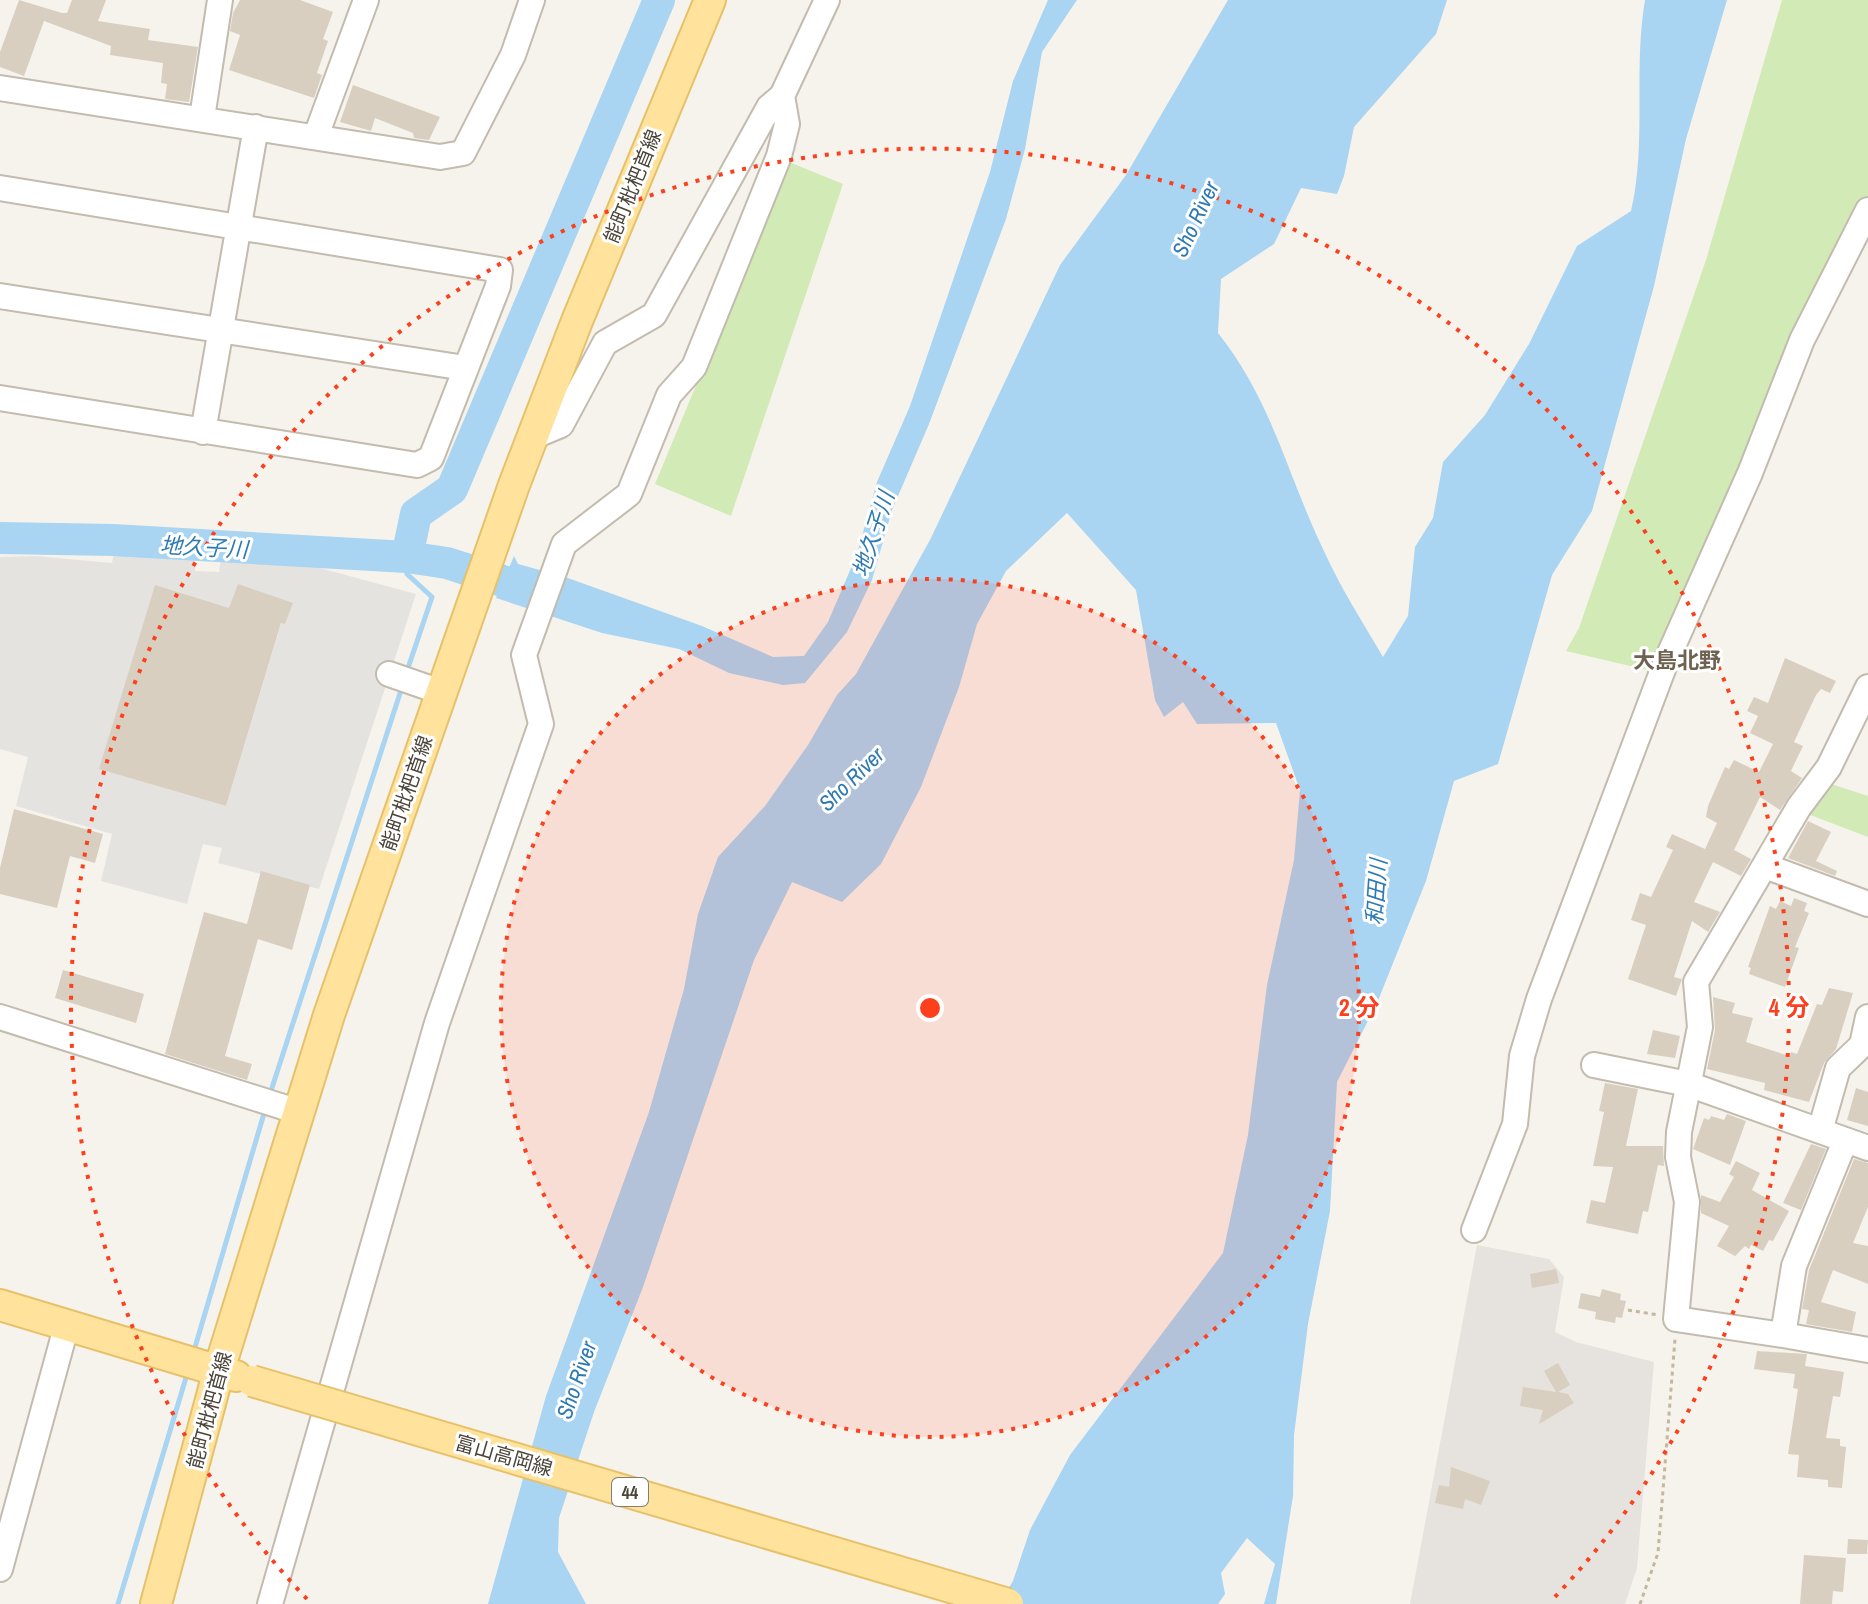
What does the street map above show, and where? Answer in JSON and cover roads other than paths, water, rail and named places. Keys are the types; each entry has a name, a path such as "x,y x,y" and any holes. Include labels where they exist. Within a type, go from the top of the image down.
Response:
{"main road":[{"name":"能町枇杷首線","path":"156,1604 202,1365 275,1105 329,1015 415,683 461,637 532,437 710,0"},
{"name":"富山高岡線","path":"0,1305 1008,1604"}],"street":[{"path":"202,118 220,0"},
{"path":"316,136 366,0"},
{"path":"0,88 440,157 463,153 513,55 532,0"},
{"path":"532,437 561,425 605,343 654,315 769,107 782,96 827,0"},
{"path":"270,1604 437,1023 541,724 524,655 564,544 629,494 669,395 694,367 779,156 787,124 782,96"},
{"path":"203,432 256,127"},
{"path":"0,188 500,270 498,286 431,458 417,465 0,398"},
{"path":"1474,1230 1515,1124 1522,1056 1539,999 1665,664 1750,473 1802,340 1868,210"},
{"path":"0,296 465,368"},
{"path":"1868,687 1829,767 1799,807 1696,982 1700,1027 1679,1132 1678,1157 1687,1202 1676,1319 1868,1350"},
{"path":"1765,866 1868,904"},
{"path":"0,1017 275,1105"},
{"path":"1820,1131 1838,1068 1862,1045 1868,1017"},
{"path":"1594,1065 1688,1084 1857,1144 1794,1266 1783,1335"},
{"path":"0,1569 67,1324"}],"water":[{"path":"1048,0 1077,0 1042,52 1025,149 1006,219 929,424 892,510 872,580 847,632 805,683 783,685 729,673 679,649 602,633 496,598 514,556 518,564 565,577 702,626 773,657 804,656 828,622 857,554 877,482 910,406 990,172 1013,81"},
{"path":"1228,0 1447,0 1436,34 1354,127 1337,194 1301,188 1274,244 1221,279 1218,333 1252,385 1330,563 1383,657 1408,616 1415,547 1433,518 1443,462 1485,415 1529,344 1577,246 1631,211 1638,159 1640,53 1645,0 1727,0 1686,139 1654,286 1592,511 1552,575 1498,764 1454,781 1426,881 1377,1003 1337,1082 1330,1211 1308,1324 1294,1435 1293,1496 1276,1604 1264,1604 1275,1564 1247,1538 1221,1573 1225,1594 1218,1604 999,1604 1013,1581 1030,1530 1070,1455 1223,1253 1248,1135 1267,985 1294,860 1300,790 1276,723 1197,724 1183,702 1164,717 1155,700 1136,590 1067,513 1006,571 977,624 959,687 921,787 881,864 842,902 792,882 754,960 643,1287 594,1412 559,1518 558,1552 586,1604 488,1604 546,1396 649,1112 684,989 698,914 718,857 765,806 808,745 837,695 856,674 931,538 1060,265 1126,175"}],"waterway":[{"name":"地久子川","path":"407,557 416,514 452,489 659,0"},
{"name":"地久子川","path":"0,538 113,540 407,557 447,563 543,594"},
{"path":"407,557 407,574 432,597 407,671"},
{"path":"269,1097 403,684"},
{"path":"193,1354 265,1110"},
{"path":"118,1604 188,1371"}],"district":[{"name":"大島北野","path":"1677,660"}],"water label":[{"name":"Sho River","path":"1195,219"},
{"name":"Sho River","path":"851,779"},
{"name":"和田川","path":"1376,892"},
{"name":"Sho River","path":"576,1380"}]}
